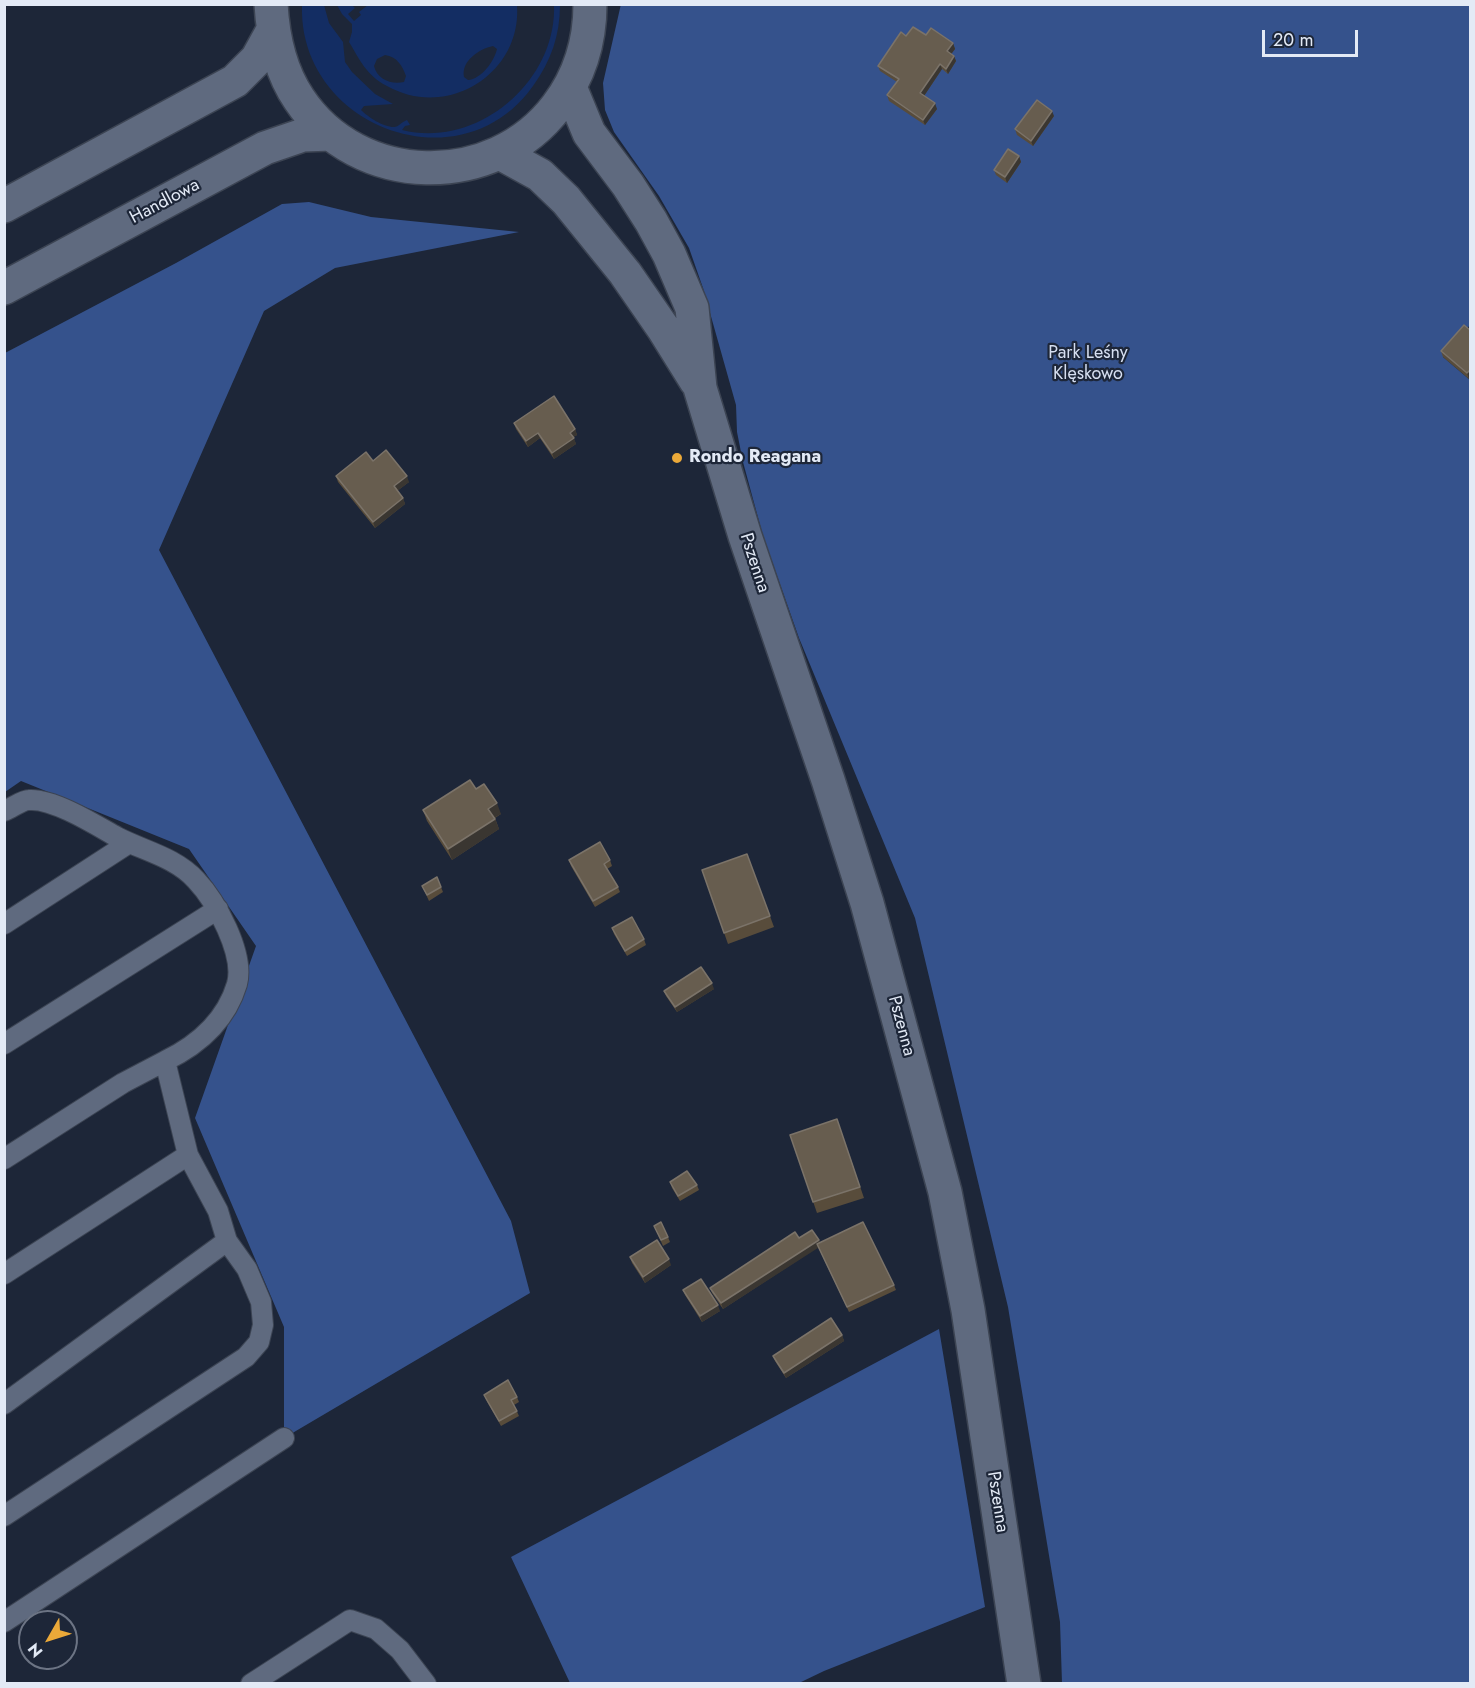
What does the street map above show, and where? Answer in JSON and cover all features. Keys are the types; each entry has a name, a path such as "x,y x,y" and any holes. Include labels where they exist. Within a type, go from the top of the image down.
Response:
{"street":[{"path":"272,17 280,59 292,87 309,112 331,134 352,148 370,156 412,168 438,168 463,165 500,153 540,126 570,87 582,59 586,45 590,4"},
{"path":"4,206 235,81 257,59 272,17"},
{"name":"Pszenna","path":"570,87 589,132 651,221 681,280 692,308 700,388 749,550 828,780 867,903 945,1192 968,1310 1024,1683"},
{"name":"Handlowa","path":"4,288 265,148 303,135 331,134"},
{"name":"Pszenna","path":"500,153 548,182 592,230 663,328 700,388"}],"lane":[{"path":"4,811 29,800 57,805 129,843 165,857 196,880 218,909 235,949 237,982 210,1032 187,1050 123,1083 4,1159"},
{"path":"4,924 129,843"},
{"path":"4,1044 218,909"},
{"path":"4,1516 246,1357 259,1342 263,1325 261,1302 247,1269 227,1241 218,1211 188,1155 165,1062"},
{"path":"4,1274 188,1155"},
{"path":"4,1404 227,1241"},
{"path":"4,1622 284,1438"},
{"path":"251,1683 350,1620 376,1629 400,1650 426,1683"}],"shaded area":[{"path":"302,5 324,5 329,23 343,42 345,62 375,94 393,104 364,106 361,110 390,127 396,127 407,120 410,125 405,126 402,130 430,133 458,129 484,119 508,103 527,83 542,59 551,33 554,5 560,5 560,16 556,37 545,67 533,86 502,117 466,134 427,137 389,130 354,111 326,83 308,48"},
{"path":"337,5 352,5 355,8 348,14 354,21 361,15 359,12 368,5 517,5 515,30 507,52 494,70 476,84 456,94 433,97 410,95 387,86 374,77 364,67 349,42 352,24","holes":["493,46 497,49 486,69 473,79 468,80 464,77 468,61 482,50","385,55 401,65 406,76 404,82 390,82 378,74 374,66 377,59"]}],"green space":[{"name":"Park Leśny Klęskowo","path":"621,4 1470,5 1470,325 1443,357 1470,380 1470,1683 1062,1683 1060,1622 1008,1307 915,918 799,638 763,536 743,462 737,432 736,405 703,288 689,248 659,196 614,132 605,110 603,83"},
{"path":"309,202 371,217 519,232 335,268 264,311 159,550 511,1221 530,1293 284,1438 284,1327 195,1118 256,946 189,849 21,781 5,792 5,353 282,204"},
{"path":"939,1329 985,1607 799,1683 570,1683 511,1557"}],"building":[{"path":"913,27 926,35 931,28 953,43 947,51 954,56 946,69 940,64 920,93 935,103 923,120 887,95 899,79 878,66 901,32 906,36"},
{"path":"1037,100 1052,111 1031,141 1015,129"},
{"path":"1008,149 1019,156 1005,177 994,170"},
{"path":"1464,325 1470,330 1470,370 1467,373 1441,351"},
{"path":"554,396 575,429 570,433 574,438 552,453 538,433 526,441 514,423"},
{"path":"386,450 407,476 394,486 403,498 373,522 336,476 366,452 373,461"},
{"path":"470,780 476,789 484,784 497,803 488,809 495,819 448,849 423,810"},
{"path":"600,842 610,860 604,864 618,887 593,901 569,860"},
{"path":"747,854 770,916 724,933 702,870"},
{"path":"437,877 441,887 427,895 422,886"},
{"path":"632,917 644,939 625,951 612,928"},
{"path":"701,967 712,983 675,1007 664,991"},
{"path":"837,1119 860,1187 813,1202 790,1135"},
{"path":"687,1171 697,1185 678,1196 670,1182"},
{"path":"661,1222 668,1237 661,1240 654,1226"},
{"path":"863,1222 894,1285 847,1307 817,1244"},
{"path":"812,1230 819,1240 721,1303 710,1288 795,1232 799,1238"},
{"path":"657,1240 669,1259 643,1277 630,1257"},
{"path":"701,1279 718,1305 700,1316 683,1290"},
{"path":"831,1318 842,1335 784,1373 773,1356"},
{"path":"508,1380 517,1397 511,1400 517,1411 499,1421 484,1395"}],"place":[{"name":"Rondo Reagana","path":"677,458"}]}
